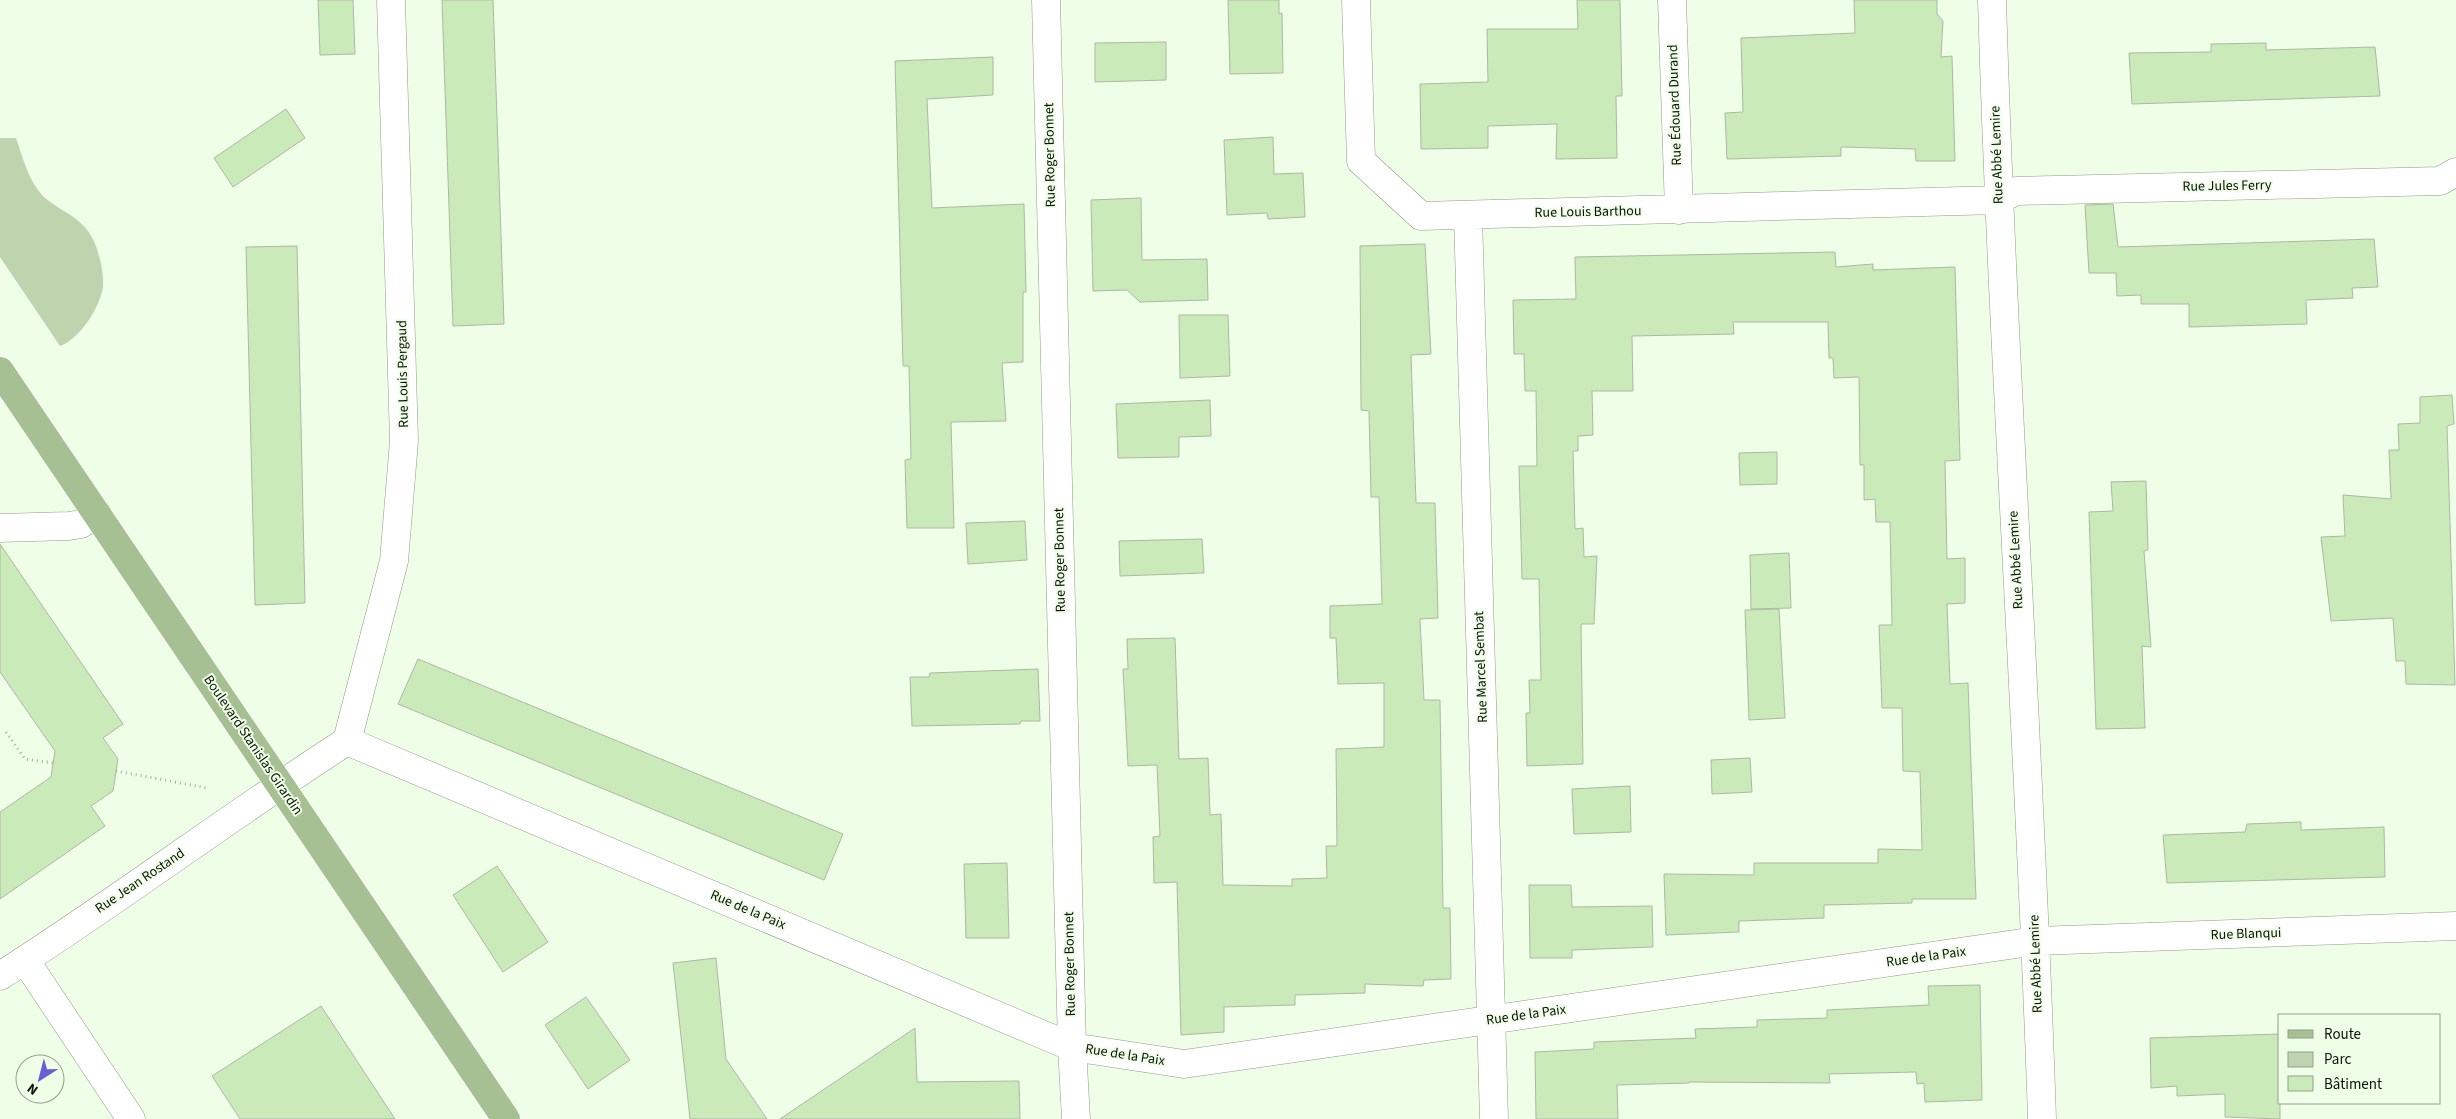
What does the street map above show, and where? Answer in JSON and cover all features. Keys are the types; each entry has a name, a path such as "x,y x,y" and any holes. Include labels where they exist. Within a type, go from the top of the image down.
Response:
{"main road":[{"name":"Boulevard Stanislas Girardin","path":"0,371 506,1119"}],"street":[{"name":"Rue Louis Pergaud","path":"348,741 394,561 404,441 391,0"},
{"name":"Rue Roger Bonnet","path":"1046,0 1072,1047 1076,1119"},
{"name":"Rue Louis Barthou","path":"1356,0 1361,161 1421,216 1998,200"},
{"name":"Rue Édouard Durand","path":"1672,0 1679,210"},
{"name":"Rue Abbé Lemire","path":"1992,0 1998,200 2036,941 2042,1119"},
{"name":"Rue Jules Ferry","path":"1998,200 2016,191 2440,181 2456,172"},
{"name":"Rue Marcel Sembat","path":"1468,215 1494,1119"},
{"path":"0,528 70,526 81,524 97,514"},
{"path":"280,784 348,741"},
{"name":"Rue de la Paix","path":"348,741 1072,1047 1184,1064 2036,941"},
{"name":"Rue Jean Rostand","path":"0,976 223,826 280,784"},
{"name":"Rue Blanqui","path":"2036,941 2456,926"},
{"path":"25,960 131,1119"}],"path":[{"path":"6,732 24,759 53,764"},
{"path":"116,771 206,788"}],"green space":[{"path":"0,138 16,138 33,183 43,196 80,222 90,234 96,245 101,266 103,286 94,312 75,336 60,346 0,257"}],"building":[{"path":"318,0 353,0 355,54 320,55"},
{"path":"442,0 493,0 504,324 453,326"},
{"path":"1228,0 1279,0 1279,14 1282,13 1283,73 1230,74"},
{"path":"1577,0 1620,0 1622,96 1616,96 1617,158 1556,159 1557,124 1488,126 1488,148 1421,149 1420,84 1488,82 1487,29 1578,29"},
{"path":"1854,0 1937,0 1937,14 1943,21 1941,57 1952,56 1955,161 1916,161 1915,149 1841,147 1841,156 1727,159 1725,113 1743,112 1741,38 1855,33"},
{"path":"1166,42 1166,80 1095,82 1095,43"},
{"path":"2266,43 2266,50 2375,47 2380,96 2132,104 2129,53 2211,52 2211,44"},
{"path":"993,57 993,95 927,99 932,208 1024,204 1026,292 1023,292 1023,362 1002,363 1006,421 951,422 954,528 907,528 905,460 911,459 909,366 903,366 895,61"},
{"path":"286,109 305,138 233,187 214,158"},
{"path":"1273,137 1274,174 1303,173 1305,217 1268,219 1267,213 1227,215 1224,140"},
{"path":"1141,198 1142,260 1207,259 1208,300 1140,302 1127,290 1093,291 1091,200"},
{"path":"2113,204 2118,247 2374,239 2378,287 2352,288 2353,298 2306,300 2307,324 2189,327 2189,304 2141,304 2141,295 2117,296 2116,273 2089,273 2085,205"},
{"path":"1425,244 1431,354 1411,355 1416,503 1435,503 1438,618 1420,619 1424,700 1440,700 1443,908 1450,908 1451,979 1424,980 1423,986 1365,984 1365,993 1295,995 1295,1005 1224,1007 1224,1032 1181,1035 1177,882 1154,883 1153,837 1160,836 1157,765 1128,766 1123,669 1128,669 1127,639 1175,638 1179,759 1208,758 1210,815 1221,814 1223,885 1292,886 1292,879 1327,878 1326,846 1337,846 1336,749 1384,747 1384,683 1338,684 1336,638 1330,638 1330,606 1382,604 1379,497 1371,497 1369,411 1361,410 1360,246"},
{"path":"297,246 305,603 255,605 246,247"},
{"path":"1835,252 1836,267 1873,264 1873,270 1955,267 1960,460 1945,461 1947,559 1965,558 1965,603 1947,604 1950,684 1968,683 1976,899 1912,899 1912,903 1824,905 1824,918 1739,921 1739,932 1666,935 1664,874 1754,875 1754,863 1878,863 1878,849 1922,850 1920,772 1903,771 1902,708 1882,708 1879,625 1892,625 1890,522 1876,522 1875,499 1864,500 1864,465 1860,465 1859,377 1834,378 1833,358 1829,358 1828,322 1733,322 1734,334 1632,336 1633,391 1592,391 1593,435 1578,436 1578,451 1573,451 1575,529 1583,528 1584,557 1597,556 1594,624 1581,624 1583,764 1527,766 1526,713 1530,713 1529,680 1541,680 1539,579 1522,579 1519,466 1537,466 1536,391 1525,391 1524,354 1514,354 1513,300 1576,299 1575,257"},
{"path":"1179,315 1228,315 1230,376 1180,378"},
{"path":"2452,395 2454,424 2447,426 2455,685 2406,684 2405,661 2396,661 2393,618 2331,621 2321,537 2345,536 2343,495 2391,499 2389,450 2399,450 2398,424 2420,423 2420,397"},
{"path":"1210,400 1211,436 1179,437 1179,457 1118,458 1116,404"},
{"path":"1777,452 1777,484 1740,485 1739,453"},
{"path":"2146,481 2148,550 2144,551 2151,647 2142,646 2145,728 2096,729 2089,512 2113,511 2111,482"},
{"path":"1025,521 1027,560 968,564 966,523"},
{"path":"1202,539 1204,573 1120,576 1119,541"},
{"path":"0,544 123,724 103,738 118,759 113,791 91,806 105,826 0,899 0,812 51,777 55,751 0,672"},
{"path":"1789,553 1791,608 1751,609 1750,555"},
{"path":"1779,609 1785,718 1749,720 1745,610"},
{"path":"418,659 843,834 824,880 398,704"},
{"path":"1038,669 1040,721 1021,721 1020,724 912,726 910,677 929,677 930,673"},
{"path":"1750,758 1752,792 1712,794 1711,760"},
{"path":"1630,786 1631,832 1574,834 1572,789"},
{"path":"2301,822 2301,830 2384,827 2385,877 2167,883 2163,835 2245,832 2247,824"},
{"path":"1007,863 1009,938 966,938 964,864"},
{"path":"497,866 548,942 503,972 453,895"},
{"path":"1529,885 1571,885 1572,907 1652,906 1653,947 1572,950 1572,958 1530,958"},
{"path":"716,958 726,1059 767,1119 690,1119 673,963"},
{"path":"1980,985 1982,1100 1925,1102 1924,1083 1917,1084 1916,1072 1829,1074 1830,1083 1689,1082 1617,1085 1618,1119 1536,1119 1535,1052 1594,1049 1594,1042 1696,1038 1695,1029 1757,1027 1757,1020 1827,1018 1827,1010 1929,1005 1928,986"},
{"path":"586,997 630,1060 588,1089 545,1025"},
{"path":"321,1006 395,1119 240,1119 212,1076"},
{"path":"915,1028 917,1082 1019,1081 1020,1119 780,1119"},
{"path":"2278,1034 2278,1104 2280,1104 2280,1119 2225,1117 2225,1094 2177,1096 2177,1086 2151,1088 2150,1038"}]}
